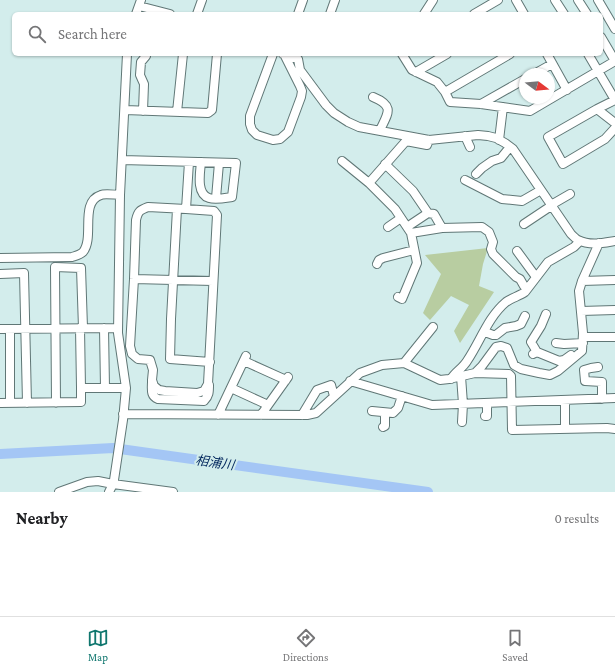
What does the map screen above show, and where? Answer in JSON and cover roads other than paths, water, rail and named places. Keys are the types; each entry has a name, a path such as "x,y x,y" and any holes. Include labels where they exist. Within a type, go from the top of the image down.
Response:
{"street":[{"path":"198,12 202,0"},
{"path":"299,12 303,0"},
{"path":"331,12 335,0"},
{"path":"425,12 433,0"},
{"path":"477,12 498,0"},
{"path":"516,0 521,12"},
{"path":"555,0 563,12"},
{"path":"578,0 586,12"},
{"path":"598,0 615,30"},
{"path":"139,7 161,12"},
{"path":"405,56 412,70 437,82 445,92 450,102 481,104 530,111 615,61 603,41"},
{"path":"109,492 114,482 126,388 118,328 120,195 127,56"},
{"path":"143,111 144,84 140,75 141,62 146,56"},
{"path":"177,112 183,56"},
{"path":"125,110 177,112 208,112 212,110 217,56"},
{"path":"272,56 250,116 250,124 252,130 257,135 273,140 280,139 288,132 302,97 300,86 285,56"},
{"path":"290,56 298,59"},
{"path":"298,59 302,56"},
{"path":"416,72 444,56"},
{"path":"445,92 507,56"},
{"path":"548,56 567,90"},
{"path":"589,56 615,100 548,137 563,164 605,139 615,128"},
{"path":"298,59 300,70 334,114 359,127 429,140 478,135 488,136 499,140 513,149 570,234 580,241 592,244 615,241"},
{"path":"545,68 552,64"},
{"path":"481,104 519,82"},
{"path":"373,97 385,104 388,109 388,113 380,130"},
{"path":"499,140 503,107"},
{"path":"597,109 615,123"},
{"path":"465,136 470,147"},
{"path":"369,183 406,142 427,145 429,140"},
{"path":"476,174 492,161 501,158 510,147"},
{"path":"122,160 201,162 236,164 232,197 210,198 205,196 201,191 200,183 201,162"},
{"path":"186,209 189,162"},
{"path":"346,162 395,209 409,230 417,263 402,299 398,297"},
{"path":"216,198 219,163"},
{"path":"385,164 413,191 428,213 434,214 442,228"},
{"path":"465,180 502,199 522,201 541,190"},
{"path":"524,224 570,194"},
{"path":"0,258 72,258 82,253 87,245 89,207 94,200 101,195 120,195"},
{"path":"148,208 186,209 214,211 217,215 208,384 204,391 197,393 165,391 154,386 152,380 153,370 150,360 138,359 132,354 130,346 137,215 141,210 148,208"},
{"path":"177,209 170,359 210,362"},
{"path":"409,230 428,213"},
{"path":"388,227 401,218"},
{"path":"409,230 433,233 442,228 473,229 482,227 489,232 493,242 491,249 493,254 516,277 520,279 524,286 528,287"},
{"path":"451,379 453,374 465,364 485,332 487,325 507,301 525,292 548,262 574,247 580,241"},
{"path":"475,373 496,347 501,346 507,348 514,365 521,369 550,375 558,371 582,351 583,340 579,291 599,243"},
{"path":"377,264 379,260 383,258 414,250"},
{"path":"517,251 536,277"},
{"path":"0,403 56,403 81,402 80,268 55,267 56,403"},
{"path":"0,274 24,273 27,403"},
{"path":"134,279 213,282"},
{"path":"582,281 615,280"},
{"path":"581,311 615,310"},
{"path":"546,314 541,326 531,342 535,354 560,361 571,355 576,356"},
{"path":"485,332 496,335 505,328 521,324 525,316"},
{"path":"404,363 433,327"},
{"path":"104,328 105,388"},
{"path":"0,329 118,328"},
{"path":"10,329 10,403"},
{"path":"556,343 564,344 583,340 615,337"},
{"path":"218,415 245,358 287,378 261,415"},
{"path":"123,417 307,415 316,413 360,373 382,365 404,363 440,380 475,373 509,374 511,376 512,430 615,429"},
{"path":"598,368 584,370 585,382 602,382 602,398"},
{"path":"461,376 463,404 462,422"},
{"path":"350,381 432,405 615,398"},
{"path":"302,415 317,390 331,385 334,396"},
{"path":"82,388 126,388"},
{"path":"231,388 268,405"},
{"path":"372,411 393,413 398,408 402,396"},
{"path":"565,400 566,429"},
{"path":"487,403 487,416"},
{"path":"383,427 386,426 385,412"},
{"path":"59,492 87,482 98,480 173,492"}],"waterway":[{"name":"相浦川","path":"0,454 113,448 428,492"}]}
